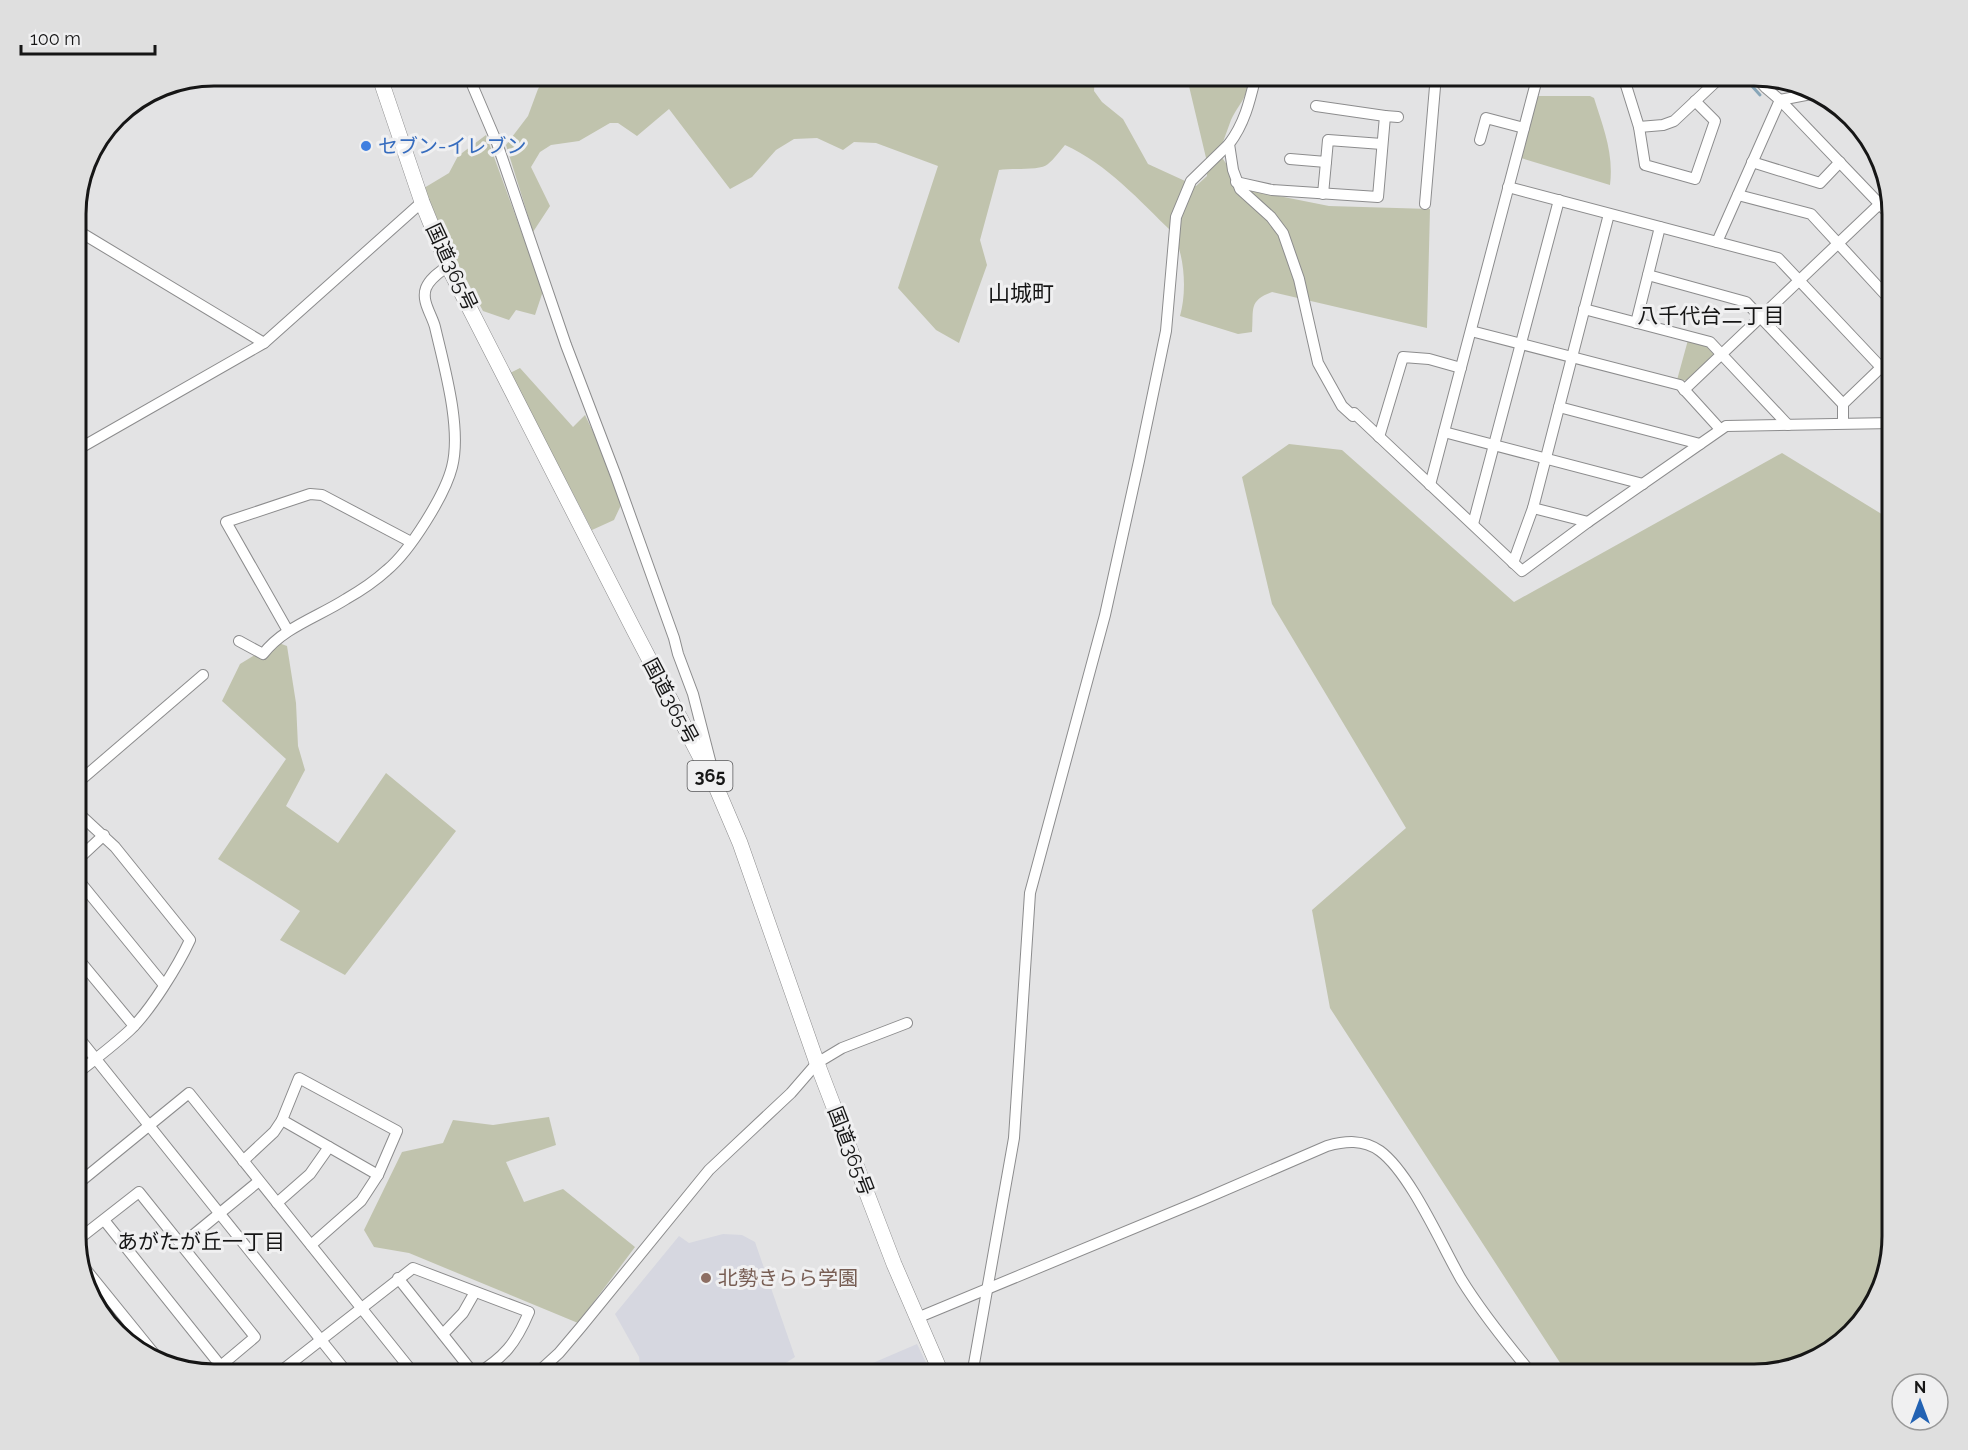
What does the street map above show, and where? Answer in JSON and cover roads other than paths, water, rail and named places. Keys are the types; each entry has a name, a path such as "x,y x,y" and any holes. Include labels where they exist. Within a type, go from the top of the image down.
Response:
{"highway":[{"name":"国道365号","path":"383,86 422,201 448,266 717,789 740,843 817,1063 894,1264 937,1364"}],"street":[{"path":"974,1364 1014,1138 1030,894 1105,615 1139,461 1166,332 1176,217 1191,181 1229,144 1242,123 1254,85"},
{"path":"1425,204 1436,85"},
{"path":"1430,485 1535,85"},
{"path":"1626,85 1639,127 1645,165 1695,179 1715,121 1695,101"},
{"path":"1639,127 1664,125 1674,121 1709,85"},
{"path":"473,86 497,143 566,345 674,638 693,694 717,789"},
{"path":"1684,390 1880,204 1764,86"},
{"path":"1780,100 1804,95"},
{"path":"1718,242 1780,100"},
{"path":"1316,106 1398,117"},
{"path":"1236,182 1272,190 1378,197 1385,116"},
{"path":"1480,140 1486,118 1524,128"},
{"path":"1323,194 1328,140 1382,144"},
{"path":"1229,144 1236,182 1240,189 1271,217 1283,233 1299,279 1315,355 1334,394 1345,410 1353,416 1354,413 1522,571 1726,426 1882,423"},
{"path":"1290,159 1326,162"},
{"path":"1752,162 1820,183 1840,162"},
{"path":"1508,187 1778,258 1881,367 1843,404"},
{"path":"1738,195 1811,214 1882,291"},
{"path":"1473,524 1558,200"},
{"path":"86,445 264,343 422,201"},
{"path":"1513,563 1533,508 1609,214"},
{"path":"1636,323 1660,227"},
{"path":"86,236 264,343"},
{"path":"239,641 263,654 273,640 347,599 387,571 399,559 441,496 452,467 456,445 456,423 434,325 425,298 426,289 432,279 448,266"},
{"path":"1648,275 1742,300 1843,404 1843,423"},
{"path":"1584,309 1710,342 1788,424"},
{"path":"1471,331 1680,385 1720,429"},
{"path":"1379,437 1403,357 1429,359 1461,368"},
{"path":"1559,407 1700,444"},
{"path":"1444,432 1643,484"},
{"path":"288,631 226,522 310,494 322,495 411,542"},
{"path":"1533,508 1588,522"},
{"path":"86,776 203,675"},
{"path":"86,819 104,835 190,940 164,985 134,1026 86,1066"},
{"path":"86,852 104,835"},
{"path":"86,889 164,985"},
{"path":"86,968 134,1026"},
{"path":"547,1364 581,1327 709,1170 817,1063 842,1048 907,1023"},
{"path":"86,1047 340,1364"},
{"path":"243,1161 270,1137 282,1120 299,1078 397,1131 378,1175 361,1201 311,1245"},
{"path":"86,1176 189,1093 406,1364"},
{"path":"282,1120 378,1175"},
{"path":"917,1318 1327,1146 1345,1141 1363,1143 1379,1150 1393,1163 1413,1192 1462,1281 1502,1338 1524,1364"},
{"path":"277,1203 310,1174 329,1147"},
{"path":"181,1245 259,1181"},
{"path":"86,1234 139,1192 255,1337 230,1364"},
{"path":"104,1220 218,1364"},
{"path":"289,1364 413,1268 529,1312 521,1332 509,1349 491,1364"},
{"path":"92,1277 148,1347"},
{"path":"398,1278 466,1364"},
{"path":"443,1334 459,1318 475,1292"}],"waterway":[{"path":"1751,85 1760,95"}],"place":[{"name":"セブン-イレブン","path":"366,146"},
{"name":"北勢きらら学園","path":"706,1278"}],"district":[{"name":"山城町","path":"1021,293"},
{"name":"八千代台二丁目","path":"1711,316"},
{"name":"あがたが丘一丁目","path":"201,1242"}]}
